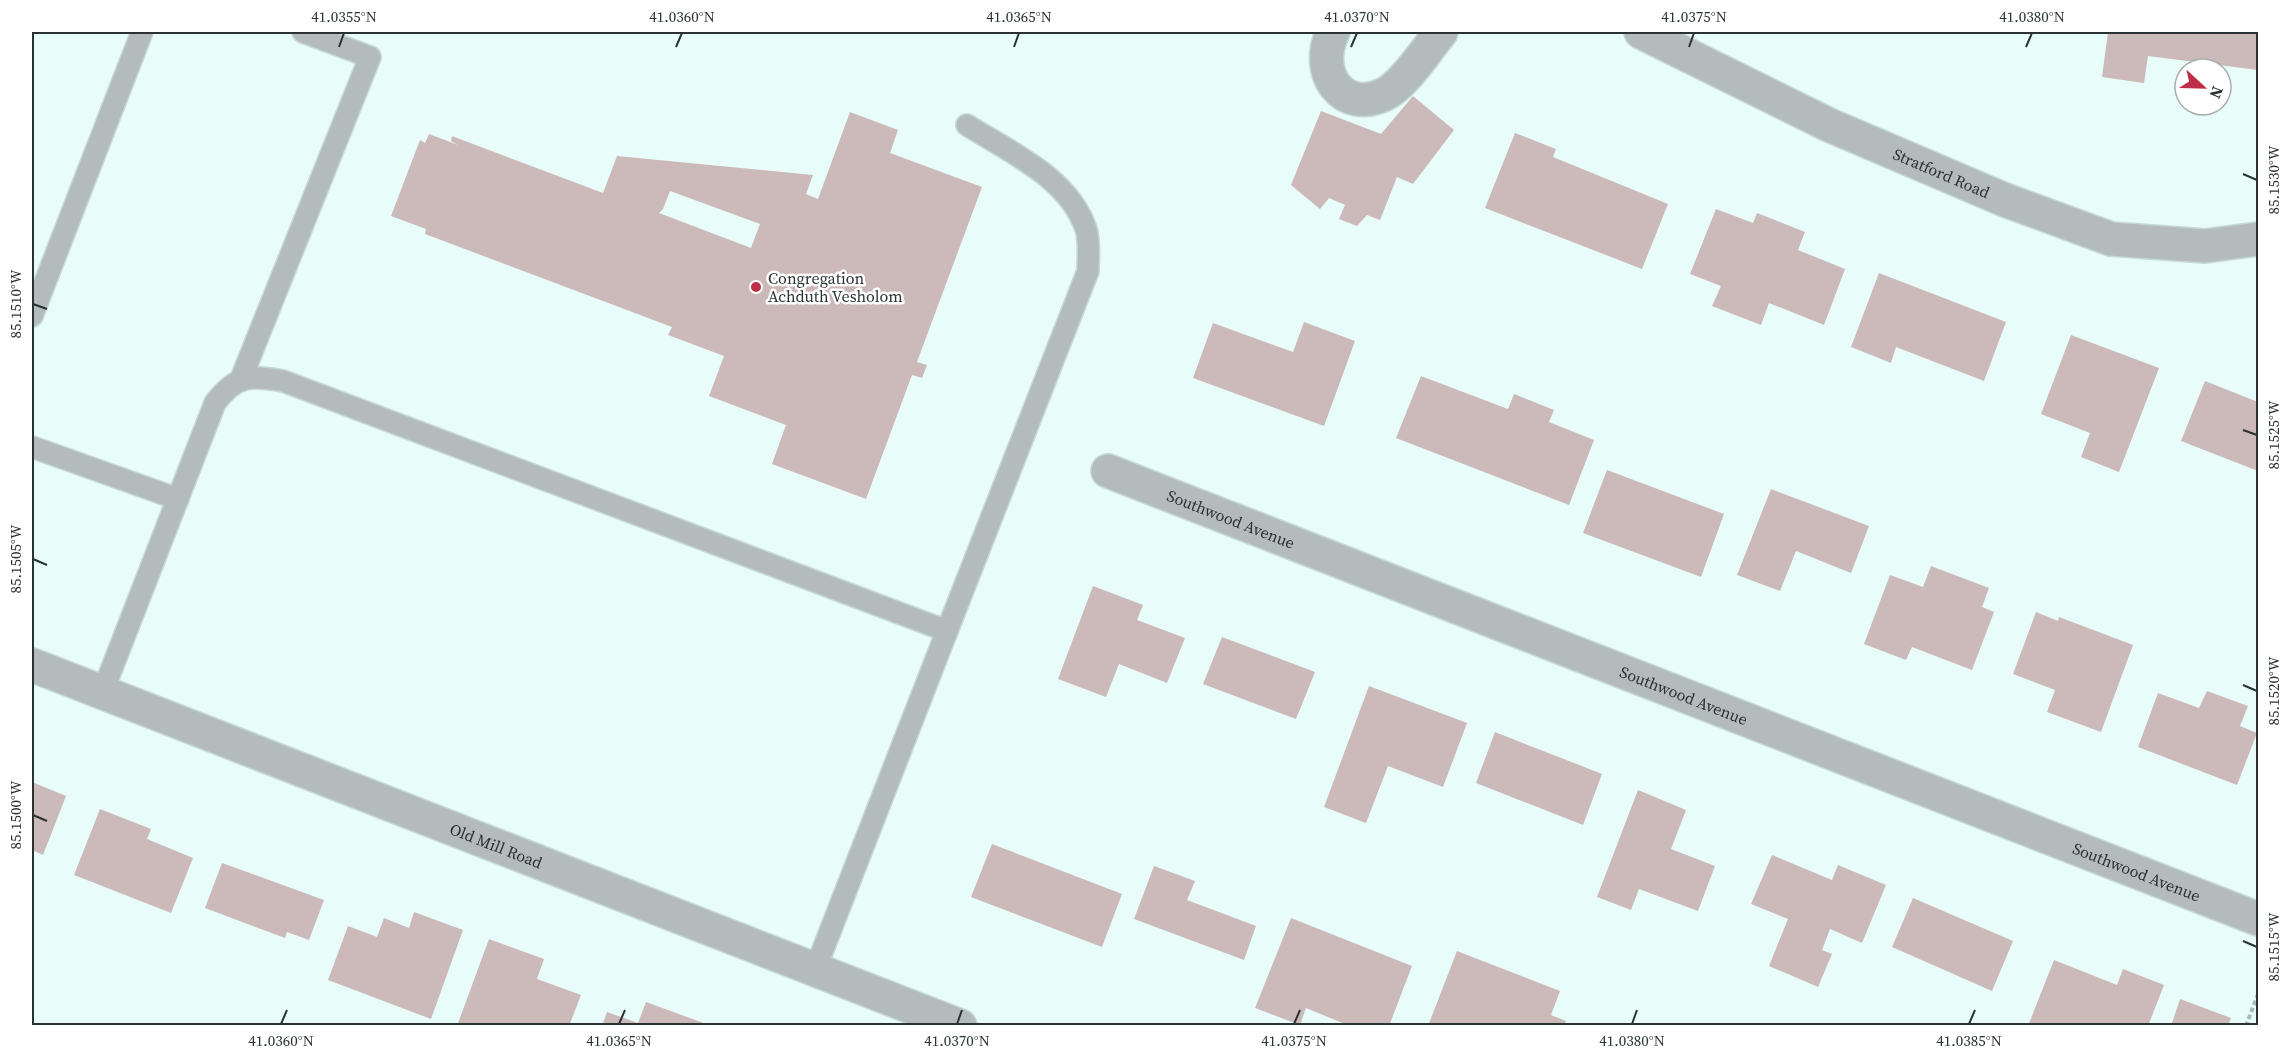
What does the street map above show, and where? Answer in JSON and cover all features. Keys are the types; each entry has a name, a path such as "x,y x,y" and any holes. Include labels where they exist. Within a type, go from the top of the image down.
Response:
{"street":[{"path":"1332,32 1325,46 1324,62 1329,78 1354,98 1371,99 1386,94 1399,83 1441,32"},
{"name":"Stratford Road","path":"1641,32 1829,125 2005,200 2111,239 2205,246 2259,239"},
{"name":"Southwood Avenue","path":"1108,471 2259,920"},
{"name":"Old Mill Road","path":"32,664 960,1026"}],"lane":[{"path":"32,316 142,32"},
{"path":"241,379 370,57 303,32"},
{"path":"815,970 1088,271 1087,231 1071,198 1043,172 967,125"},
{"path":"103,691 215,404 226,389 241,379 258,376 283,381 946,631"},
{"path":"32,447 177,499"}],"path":[{"path":"2246,1026 2259,994"}],"building":[{"path":"2108,32 2258,32 2258,70 2233,67 2233,57 2173,57 2173,59 2148,56 2144,83 2102,77"},
{"path":"1413,96 1454,130 1413,184 1397,177 1380,220 1367,215 1357,226 1339,219 1345,205 1329,198 1320,209 1291,185 1321,111 1381,134"},
{"name":"Congregation Achduth Vesholom","path":"850,112 898,130 890,153 982,187 917,362 927,365 922,378 912,375 866,499 772,464 786,425 709,396 724,356 668,335 672,327 425,234 426,229 391,216 420,140 425,143 429,134 458,145 451,141 452,136 603,193 617,156 813,175 806,194 818,199","holes":["670,191 760,224 751,248 659,213"]},
{"path":"1515,133 1556,149 1553,157 1668,204 1642,269 1485,208"},
{"path":"1716,209 1753,223 1757,213 1805,232 1798,250 1845,269 1824,325 1769,303 1761,325 1712,306 1721,286 1690,274"},
{"path":"1879,273 2006,322 1984,381 1896,347 1891,363 1851,347"},
{"path":"1304,322 1355,341 1324,426 1193,378 1213,323 1293,352"},
{"path":"2071,335 2159,368 2119,472 2081,457 2090,433 2041,414"},
{"path":"1421,376 1508,409 1514,394 1554,410 1549,422 1594,440 1569,505 1396,438"},
{"path":"2205,381 2258,402 2258,471 2181,441"},
{"path":"1607,470 1724,514 1701,577 1583,533"},
{"path":"1771,489 1869,526 1851,573 1796,551 1780,591 1737,575"},
{"path":"1931,566 1989,588 1982,607 1994,612 1972,670 1912,647 1906,660 1864,644 1890,575 1923,587"},
{"path":"1093,586 1143,605 1137,620 1185,638 1167,683 1119,664 1106,697 1058,679"},
{"path":"2036,612 2058,621 2059,617 2133,645 2101,732 2047,712 2055,690 2013,674"},
{"path":"1222,637 1315,672 1296,719 1203,684"},
{"path":"1369,686 1467,723 1443,787 1388,766 1366,823 1324,807"},
{"path":"2207,691 2248,706 2240,726 2257,733 2237,785 2138,747 2158,693 2199,708"},
{"path":"1495,732 1602,774 1583,825 1476,783"},
{"path":"32,782 66,796 43,855 32,850"},
{"path":"1638,790 1686,810 1671,849 1715,866 1698,911 1639,889 1631,910 1597,897"},
{"path":"100,809 151,829 147,839 193,858 171,913 74,875"},
{"path":"992,844 1122,894 1102,947 971,897"},
{"path":"1772,855 1832,880 1838,865 1886,885 1862,943 1830,929 1822,950 1832,954 1818,987 1769,966 1788,919 1751,904"},
{"path":"222,863 324,900 309,940 287,932 285,938 205,908"},
{"path":"1154,866 1195,881 1187,900 1256,926 1244,960 1134,919"},
{"path":"1913,898 2013,941 1992,991 1892,947"},
{"path":"414,912 463,930 431,1019 328,980 348,926 377,937 384,918 409,928"},
{"path":"1291,918 1412,966 1389,1026 1350,1026 1306,1008 1300,1025 1255,1008"},
{"path":"489,939 544,959 537,979 581,995 569,1026 457,1026"},
{"path":"1457,951 1560,991 1551,1015 1566,1021 1564,1026 1428,1026"},
{"path":"2054,960 2117,985 2123,969 2164,985 2148,1026 2028,1026"},
{"path":"2180,999 2231,1018 2228,1026 2171,1026"},
{"path":"646,1002 709,1026 602,1026 607,1012 638,1023"}],"place":[{"name":"Congregation Achduth Vesholom","path":"756,287"}]}
